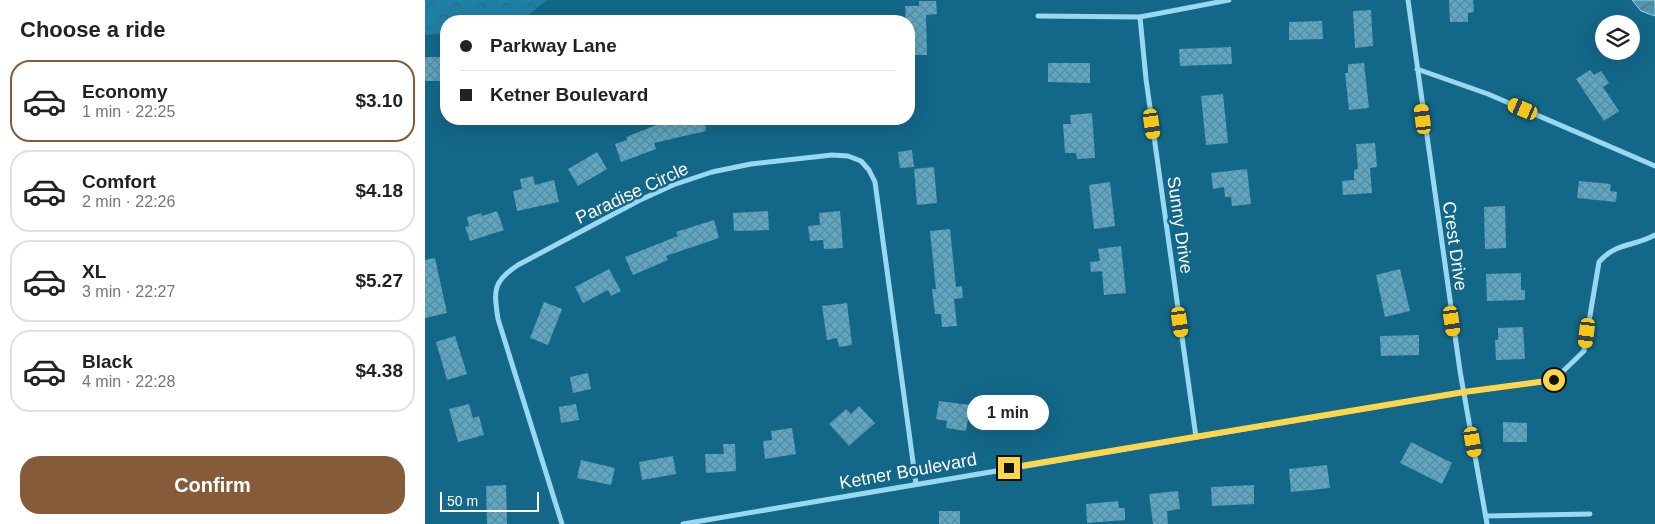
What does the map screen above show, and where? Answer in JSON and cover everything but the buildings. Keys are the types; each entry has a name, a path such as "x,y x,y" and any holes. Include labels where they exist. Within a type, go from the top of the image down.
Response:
{"street":[{"path":"1038,16 1140,17 1229,0"},
{"name":"Crest Drive","path":"1408,0 1464,392 1487,524"},
{"name":"Sunny Drive","path":"1140,17 1146,79 1196,436"},
{"path":"1417,69 1488,94 1655,166"},
{"name":"Paradise Circle","path":"562,524 498,319 494,293 498,283 505,274 518,265 673,185 719,170 798,157 847,156 861,161 869,170 875,182 916,484"},
{"name":"Ketner Boulevard","path":"683,524 1196,436 1464,392 1554,380 1586,347 1599,262 1608,251 1619,246 1644,242 1655,235"},
{"path":"1485,516 1590,514"}],"green space":[{"path":"425,0 547,0 528,15 440,15 440,34 425,35"}],"water":[{"path":"1632,0 1655,0 1655,16 1641,11"}],"route":[{"path":"1009,468 1517,383 1554,380"}]}
